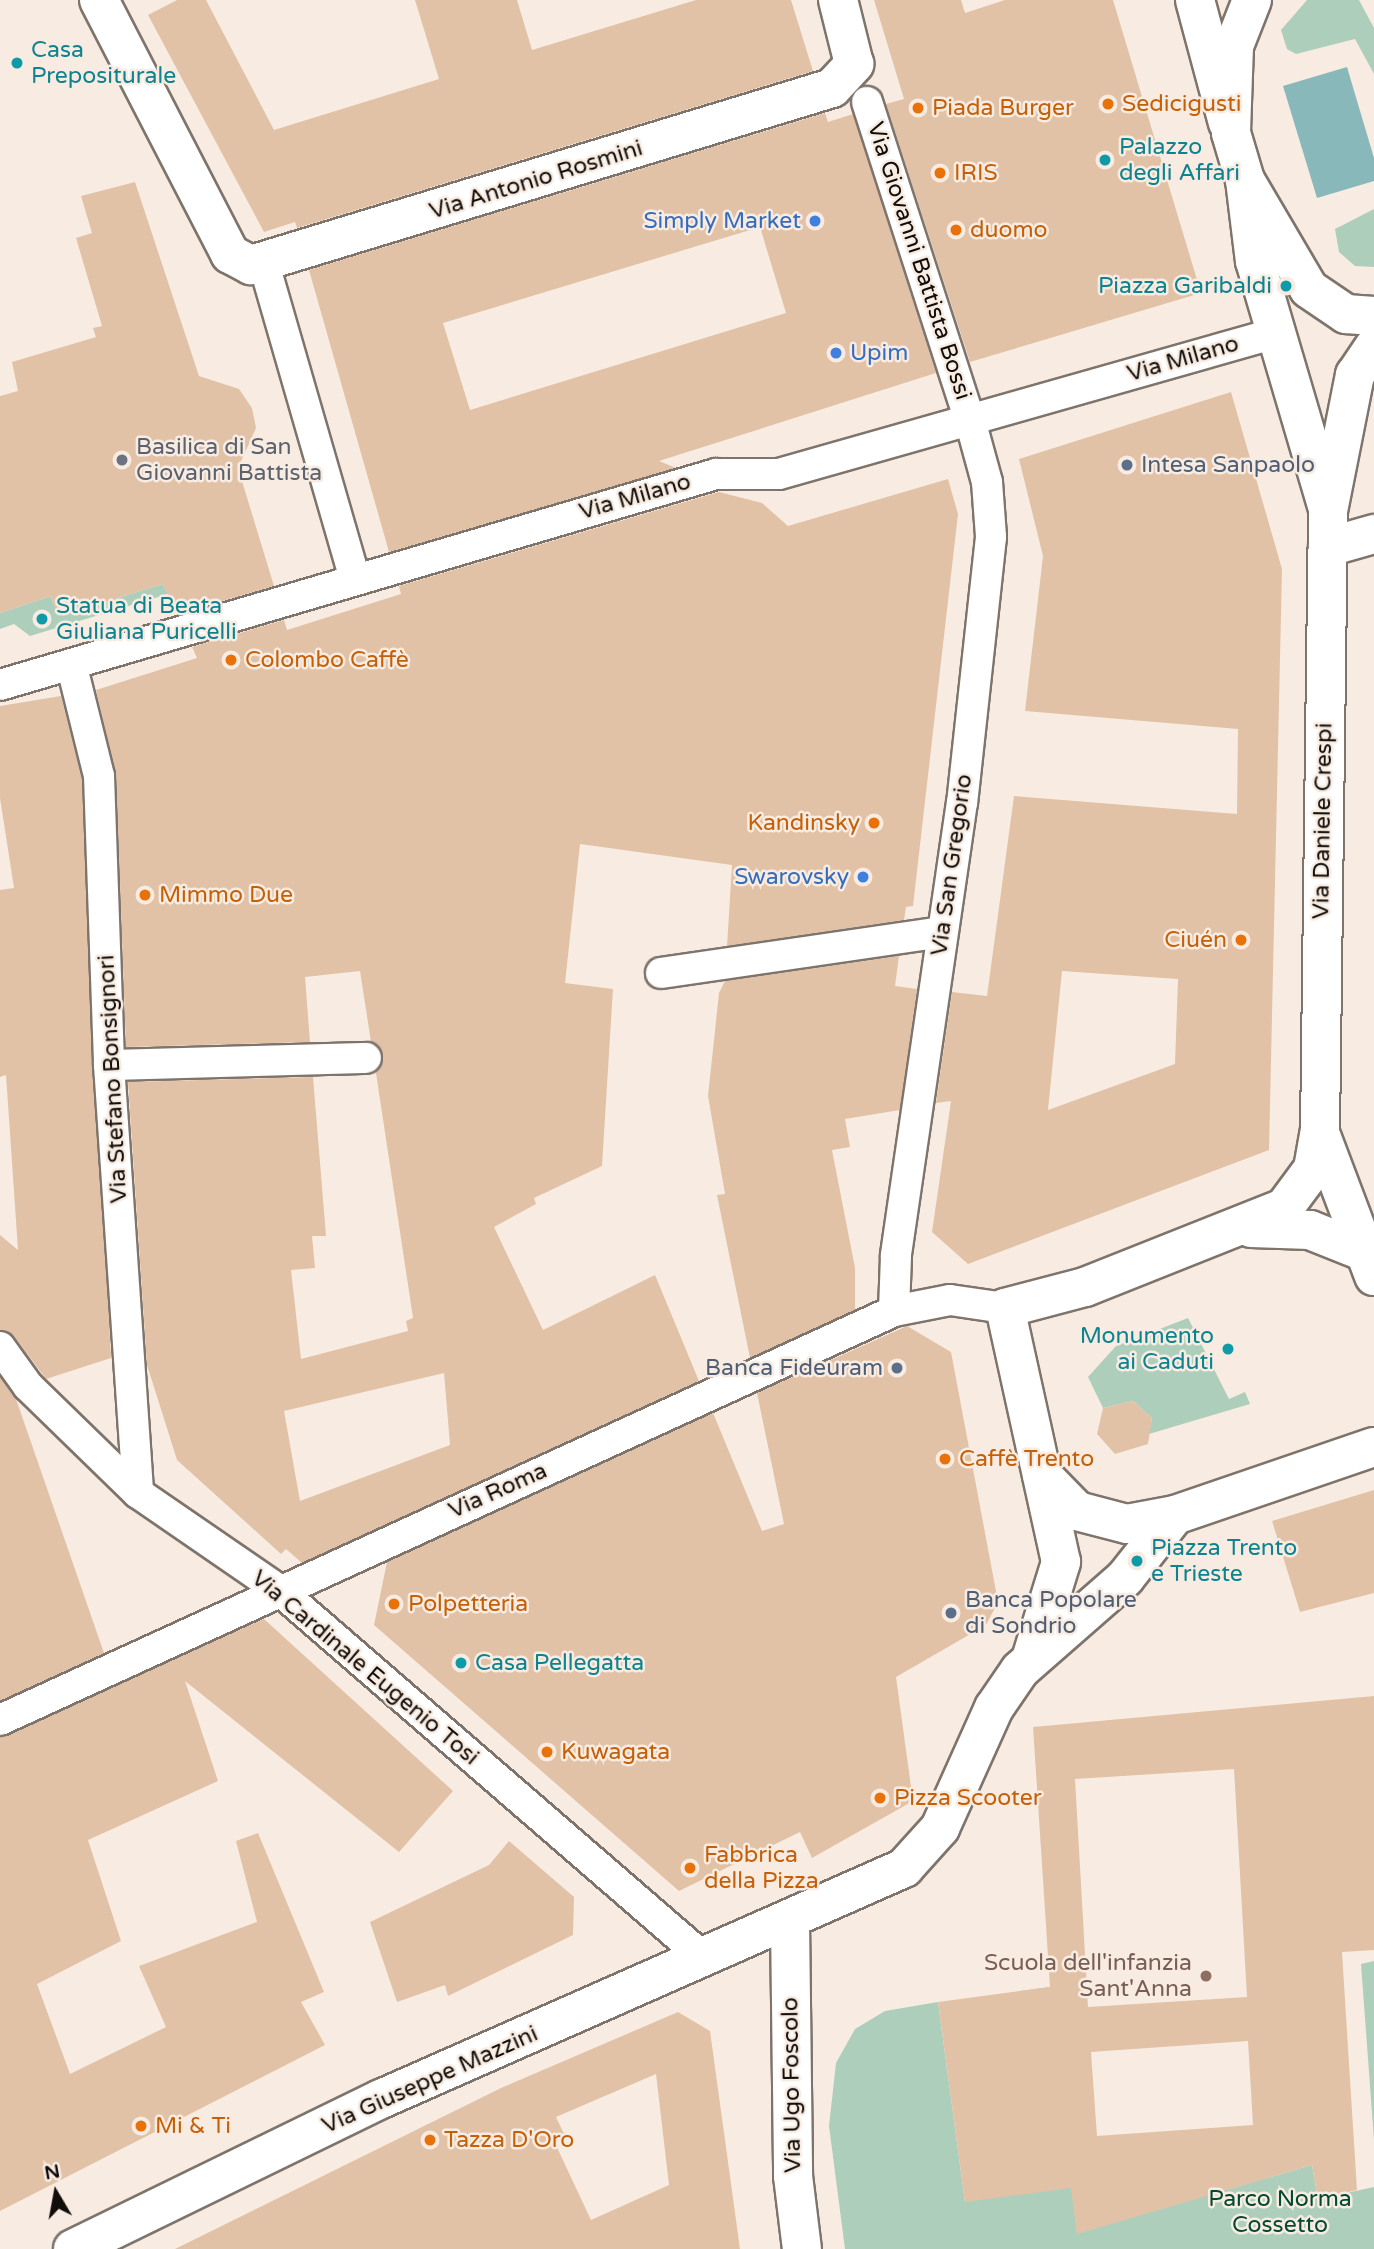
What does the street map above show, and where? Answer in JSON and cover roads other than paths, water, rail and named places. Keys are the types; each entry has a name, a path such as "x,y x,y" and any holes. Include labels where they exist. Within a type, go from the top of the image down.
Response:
{"street":[{"path":"99,0 252,263 354,576"},
{"name":"Via Antonio Rosmini","path":"252,263 832,88 853,64 838,0"},
{"path":"1195,0 1245,180 1255,261 1328,529"},
{"path":"1231,133 1234,46 1252,0"},
{"name":"Via Giovanni Battista Bossi","path":"867,102 970,420"},
{"path":"1245,180 1309,289 1346,314 1374,316"},
{"name":"Via Milano","path":"0,685 72,667 354,576 716,474 779,474 1276,333"},
{"path":"1328,529 1355,376 1374,347"},
{"name":"Via San Gregorio","path":"894,1311 896,1256 942,932 991,537 987,482 970,420"},
{"path":"1328,529 1374,534"},
{"name":"Via Daniele Crespi","path":"1320,1131 1328,529"},
{"name":"Via Stefano Bonsignori","path":"72,667 99,776 109,1065 138,1493"},
{"path":"661,973 942,932"},
{"path":"109,1065 366,1058"},
{"path":"1031,1659 1061,1575 1021,1368 1006,1308 1085,1287 1284,1208 1301,1191 1320,1131"},
{"path":"1320,1131 1367,1263"},
{"path":"1236,1228 1292,1227 1367,1263"},
{"path":"1021,1368 1045,1320 1085,1287"},
{"name":"Via Roma","path":"0,1720 279,1590 894,1311 950,1300 1006,1308"},
{"name":"Via Cardinale Eugenio Tosi","path":"0,1348 28,1386 138,1493 279,1590 704,1958"},
{"path":"1041,1473 1077,1511 1101,1521 1127,1524 1175,1515 1369,1445"},
{"path":"790,1921 884,1881 922,1853 954,1801 994,1708 1031,1659 1125,1578 1175,1515"},
{"name":"Via Giuseppe Mazzini","path":"73,2249 381,2099 790,1921"},
{"name":"Via Ugo Foscolo","path":"790,1921 793,2176 802,2249"}],"water":[{"path":"1347,67 1374,158 1374,181 1317,198 1283,86"}],"place":[{"name":"Casa Prepositurale","path":"17,63"},
{"name":"Sedicigusti","path":"1108,104"},
{"name":"Piada Burger","path":"918,108"},
{"name":"Palazzo degli Affari","path":"1105,160"},
{"name":"IRIS","path":"940,173"},
{"name":"Simply Market","path":"815,221"},
{"name":"duomo","path":"956,230"},
{"name":"Piazza Garibaldi","path":"1286,286"},
{"name":"Upim","path":"836,353"},
{"name":"Basilica di San Giovanni Battista","path":"122,460"},
{"name":"Intesa Sanpaolo","path":"1127,465"},
{"name":"Statua di Beata Giuliana Puricelli","path":"42,619"},
{"name":"Colombo Caffè","path":"231,660"},
{"name":"Kandinsky","path":"874,823"},
{"name":"Swarovsky","path":"863,877"},
{"name":"Mimmo Due","path":"145,895"},
{"name":"Ciuén","path":"1241,940"},
{"name":"Monumento ai Caduti","path":"1228,1349"},
{"name":"Banca Fideuram","path":"897,1368"},
{"name":"Caffè Trento","path":"945,1459"},
{"name":"Piazza Trento e Trieste","path":"1137,1561"},
{"name":"Polpetteria","path":"394,1604"},
{"name":"Banca Popolare di Sondrio","path":"951,1613"},
{"name":"Casa Pellegatta","path":"461,1663"},
{"name":"Kuwagata","path":"547,1752"},
{"name":"Pizza Scooter","path":"880,1798"},
{"name":"Fabbrica della Pizza","path":"690,1868"},
{"name":"Scuola dell'infanzia Sant'Anna","path":"1206,1976"},
{"name":"Mi & Ti","path":"141,2126"},
{"name":"Tazza D'Oro","path":"430,2140"}],"park label":[{"name":"Parco Norma Cossetto","path":"1280,2212"}]}
